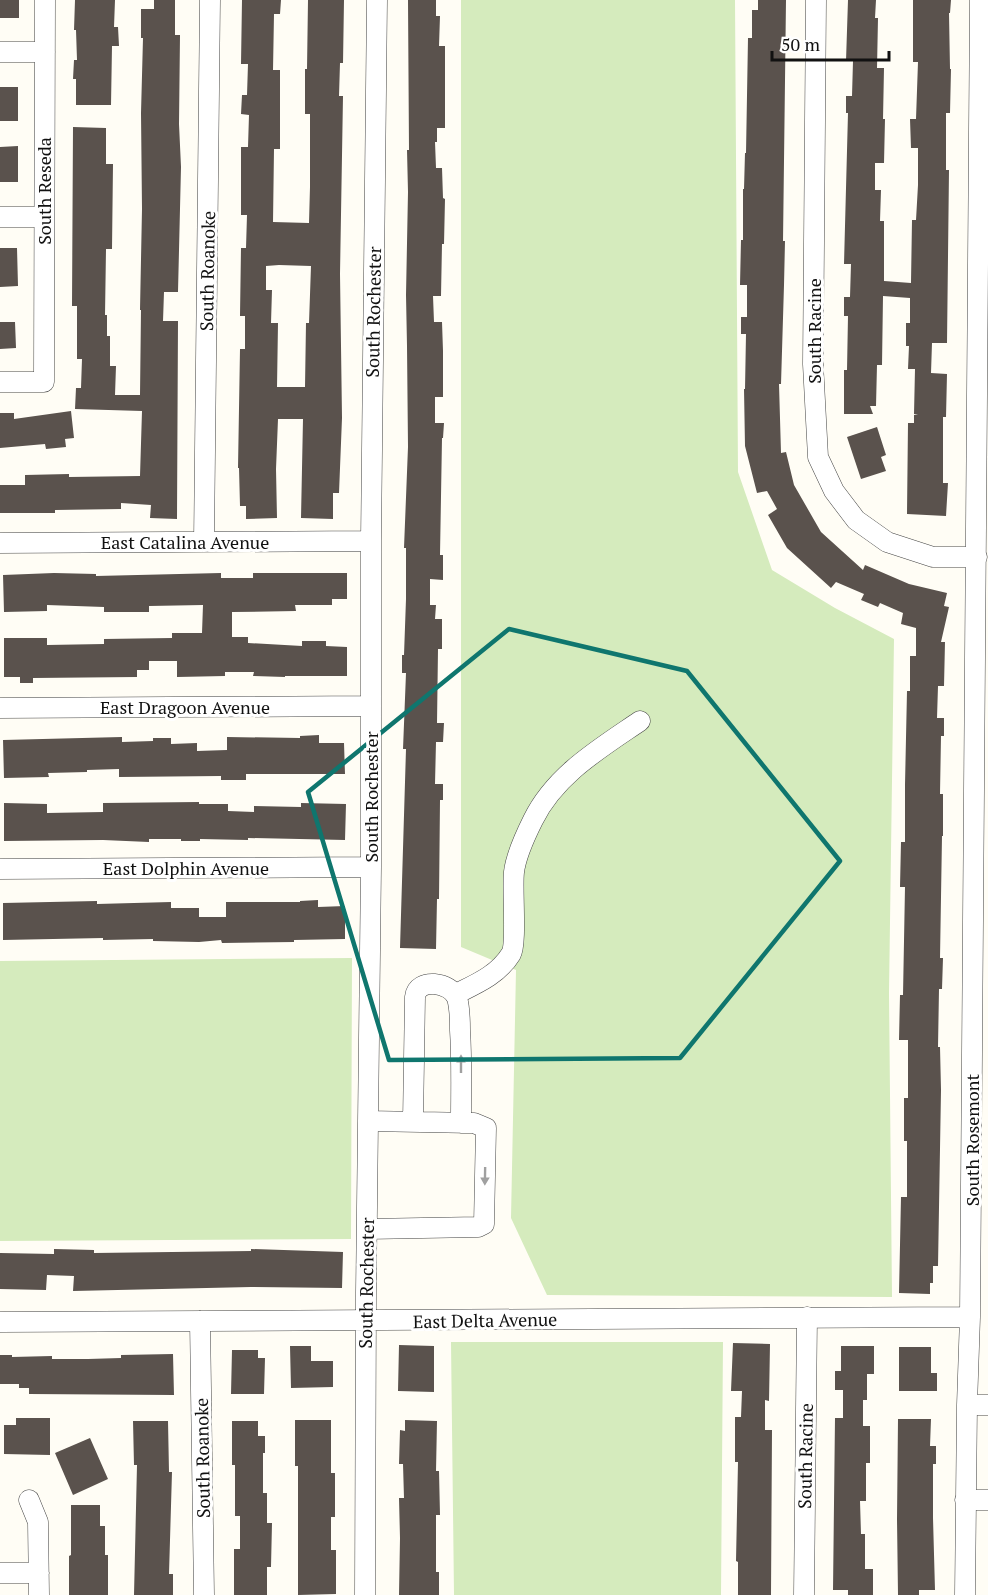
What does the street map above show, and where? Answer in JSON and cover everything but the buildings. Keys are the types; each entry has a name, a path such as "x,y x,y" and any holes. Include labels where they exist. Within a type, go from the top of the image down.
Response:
{"street":[{"name":"South Reseda","path":"0,382 44,382 45,0"},
{"name":"South Roanoke","path":"204,542 210,0"},
{"name":"South Rochester","path":"365,1595 371,867 371,541 377,0"},
{"name":"South Racine","path":"816,0 813,364 818,457 834,491 856,520 887,542 933,557 977,557"},
{"name":"South Rosemont","path":"965,1595 970,1317 980,0"},
{"path":"0,52 45,52"},
{"path":"0,217 44,217"},
{"name":"East Catalina Avenue","path":"0,543 371,541"},
{"name":"East Dragoon Avenue","path":"0,708 371,706"},
{"path":"456,994 499,970 513,952 514,872 533,819 550,792 569,772 595,751 640,721"},
{"name":"East Dolphin Avenue","path":"0,869 371,867"},
{"path":"413,1122 416,990 428,984 449,988 456,994 459,1005 461,1123"},
{"path":"367,1229 478,1227 484,1224 486,1128 474,1123 368,1121"},
{"name":"South Racine","path":"804,1595 807,1317"},
{"name":"East Delta Avenue","path":"0,1322 970,1317"},
{"name":"South Roanoke","path":"200,1321 204,1595"},
{"path":"967,1405 988,1405"},
{"path":"28,1500 38,1522 39,1595"},
{"path":"966,1500 988,1500"},
{"path":"0,1573 39,1573"}],"highlighted area":[{"path":"509,629 687,671 840,861 680,1058 389,1060 308,792"}],"green space":[{"path":"461,0 735,0 738,472 772,570 835,608 894,639 889,993 892,1297 547,1295 511,1218 516,970 461,947"},
{"path":"352,958 351,1239 0,1241 0,961"},
{"path":"451,1342 723,1342 721,1595 454,1595"}]}
